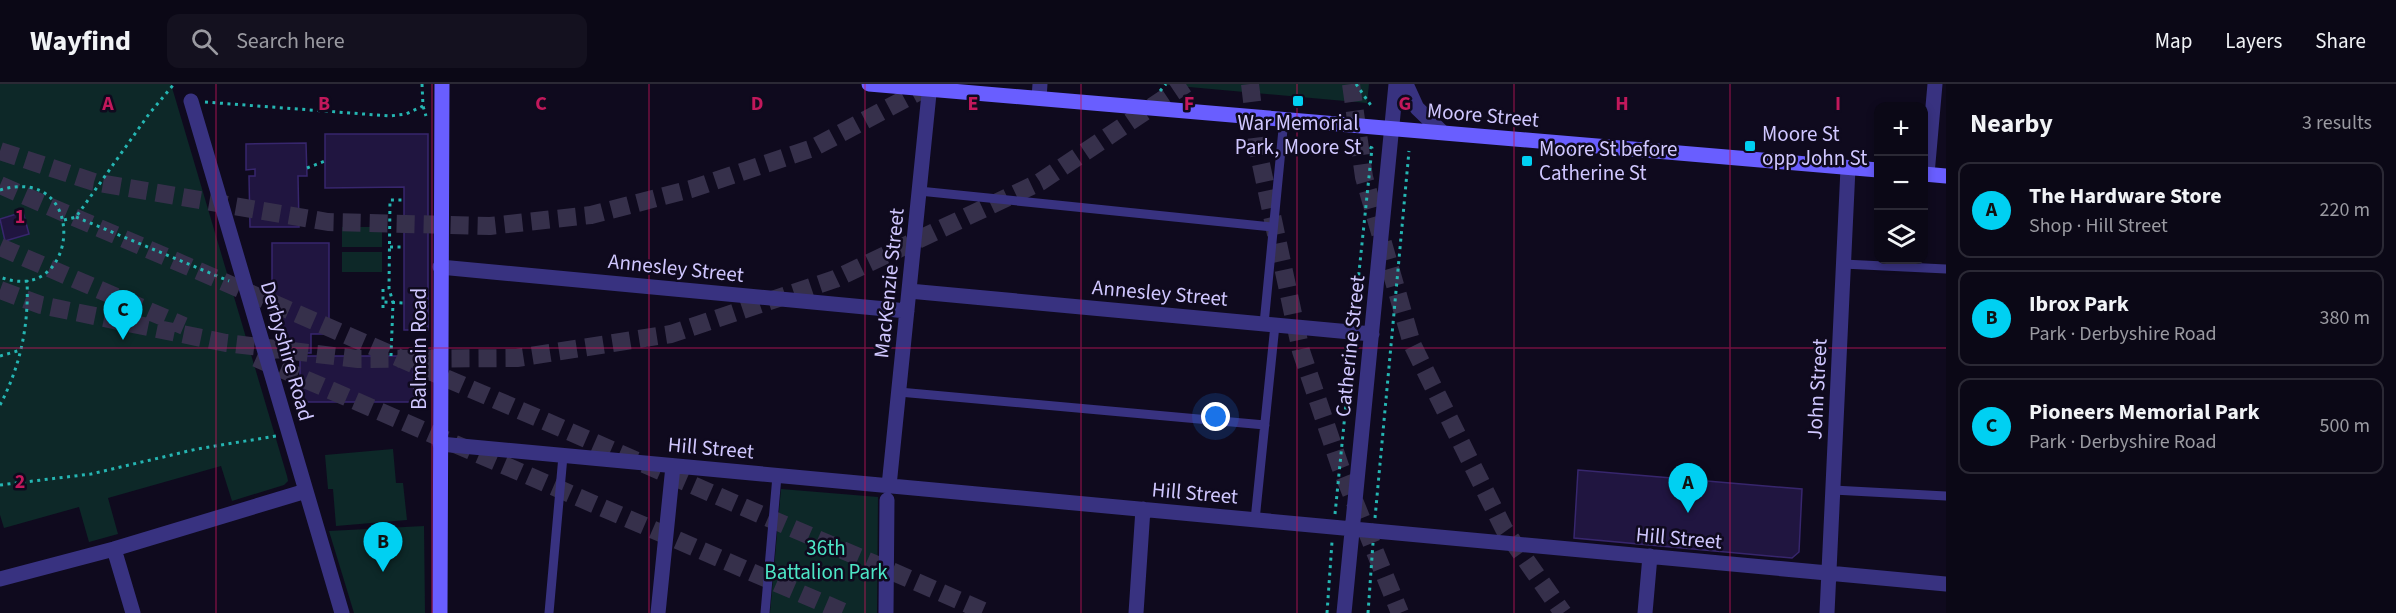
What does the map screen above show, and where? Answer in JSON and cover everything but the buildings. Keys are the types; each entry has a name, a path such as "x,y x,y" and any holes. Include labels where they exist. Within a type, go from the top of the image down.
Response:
{"main road":[{"name":"Balmain Road","path":"440,613 442,84"},
{"name":"Moore Street","path":"869,84 1039,91 1284,119 1874,170"},
{"path":"1928,174 1946,176"}],"street":[{"name":"Catherine Street","path":"1344,613 1396,84"},
{"path":"1406,84 1417,108 1442,132"},
{"path":"1927,156 1935,84"},
{"name":"MacKenzie Street","path":"886,613 888,493 930,87"},
{"name":"Derbyshire Road","path":"191,101 342,613"},
{"name":"John Street","path":"1827,613 1848,168"},
{"name":"Annesley Street","path":"440,267 907,311"},
{"name":"Annesley Street","path":"909,291 1372,334"},
{"name":"Hill Street","path":"440,444 777,476 888,493 1143,509 1946,584"},
{"path":"658,613 673,466"},
{"path":"0,579 114,549 306,491"},
{"path":"1136,613 1143,509"},
{"path":"114,549 133,613"},
{"path":"1645,613 1650,556"}],"lane":[{"path":"1256,520 1265,425 1274,227 1284,119"},
{"path":"919,191 1274,227"},
{"path":"1844,264 1946,270"},
{"path":"899,392 1265,425"},
{"path":"549,613 563,456"},
{"path":"765,613 777,476"},
{"path":"1833,490 1946,496"}],"path":[{"path":"64,220 76,216 174,84"},
{"path":"191,101 400,116 423,106 422,84"},
{"path":"1160,90 1166,84"},
{"path":"1356,84 1372,107"},
{"path":"1327,613 1372,148 1367,146"},
{"name":"Catherine Street","path":"1368,613 1409,151"},
{"path":"307,168 325,161"},
{"path":"0,190 17,186 41,192 54,202 64,220 65,241 60,256 43,274 15,281 0,277"},
{"path":"391,356 393,303 389,288 390,200 404,200"},
{"path":"76,216 246,287"},
{"path":"390,247 404,247"},
{"path":"0,405 16,372 23,350 27,312 27,279"},
{"path":"382,289 383,308"},
{"path":"383,302 404,303"},
{"path":"0,356 23,350"},
{"path":"0,484 91,474 197,449 278,435"}],"green space":[{"path":"0,84 171,84 287,476 288,481 284,485 232,501 221,466 108,498 118,534 89,542 79,507 4,528 0,515"},
{"path":"1156,84 1369,84 1367,103"},
{"path":"342,227 382,227 382,247 342,247"},
{"path":"342,252 382,252 382,272 342,272"},
{"path":"393,449 396,483 403,483 407,520 336,526 333,489 328,489 325,455"},
{"name":"36th Battalion Park","path":"781,489 878,497 877,613 770,613"},
{"path":"424,526 425,613 354,613 329,531"}],"tunnel":[{"path":"0,151 94,182 328,222 490,226 591,215 691,189 813,148 933,84"},
{"path":"0,290 41,305 226,343 358,359 517,358 671,334 835,279 1040,182 1186,84"},
{"path":"1250,84 1258,150 1301,351 1340,466 1400,613"},
{"path":"1351,84 1364,177 1412,344 1504,529 1563,613"},
{"path":"0,185 988,613"},
{"path":"0,247 184,326"},
{"path":"256,358 846,613"}],"place":[{"name":"War Memorial Park, Moore St","path":"1298,101"},
{"name":"Moore St opp John St","path":"1750,146"},
{"name":"Moore St before Catherine St","path":"1527,161"},
{"name":"Pioneers Memorial Park","path":"123,340"},
{"name":"The Hardware Store","path":"1688,513"},
{"name":"Ibrox Park","path":"383,572"}]}
